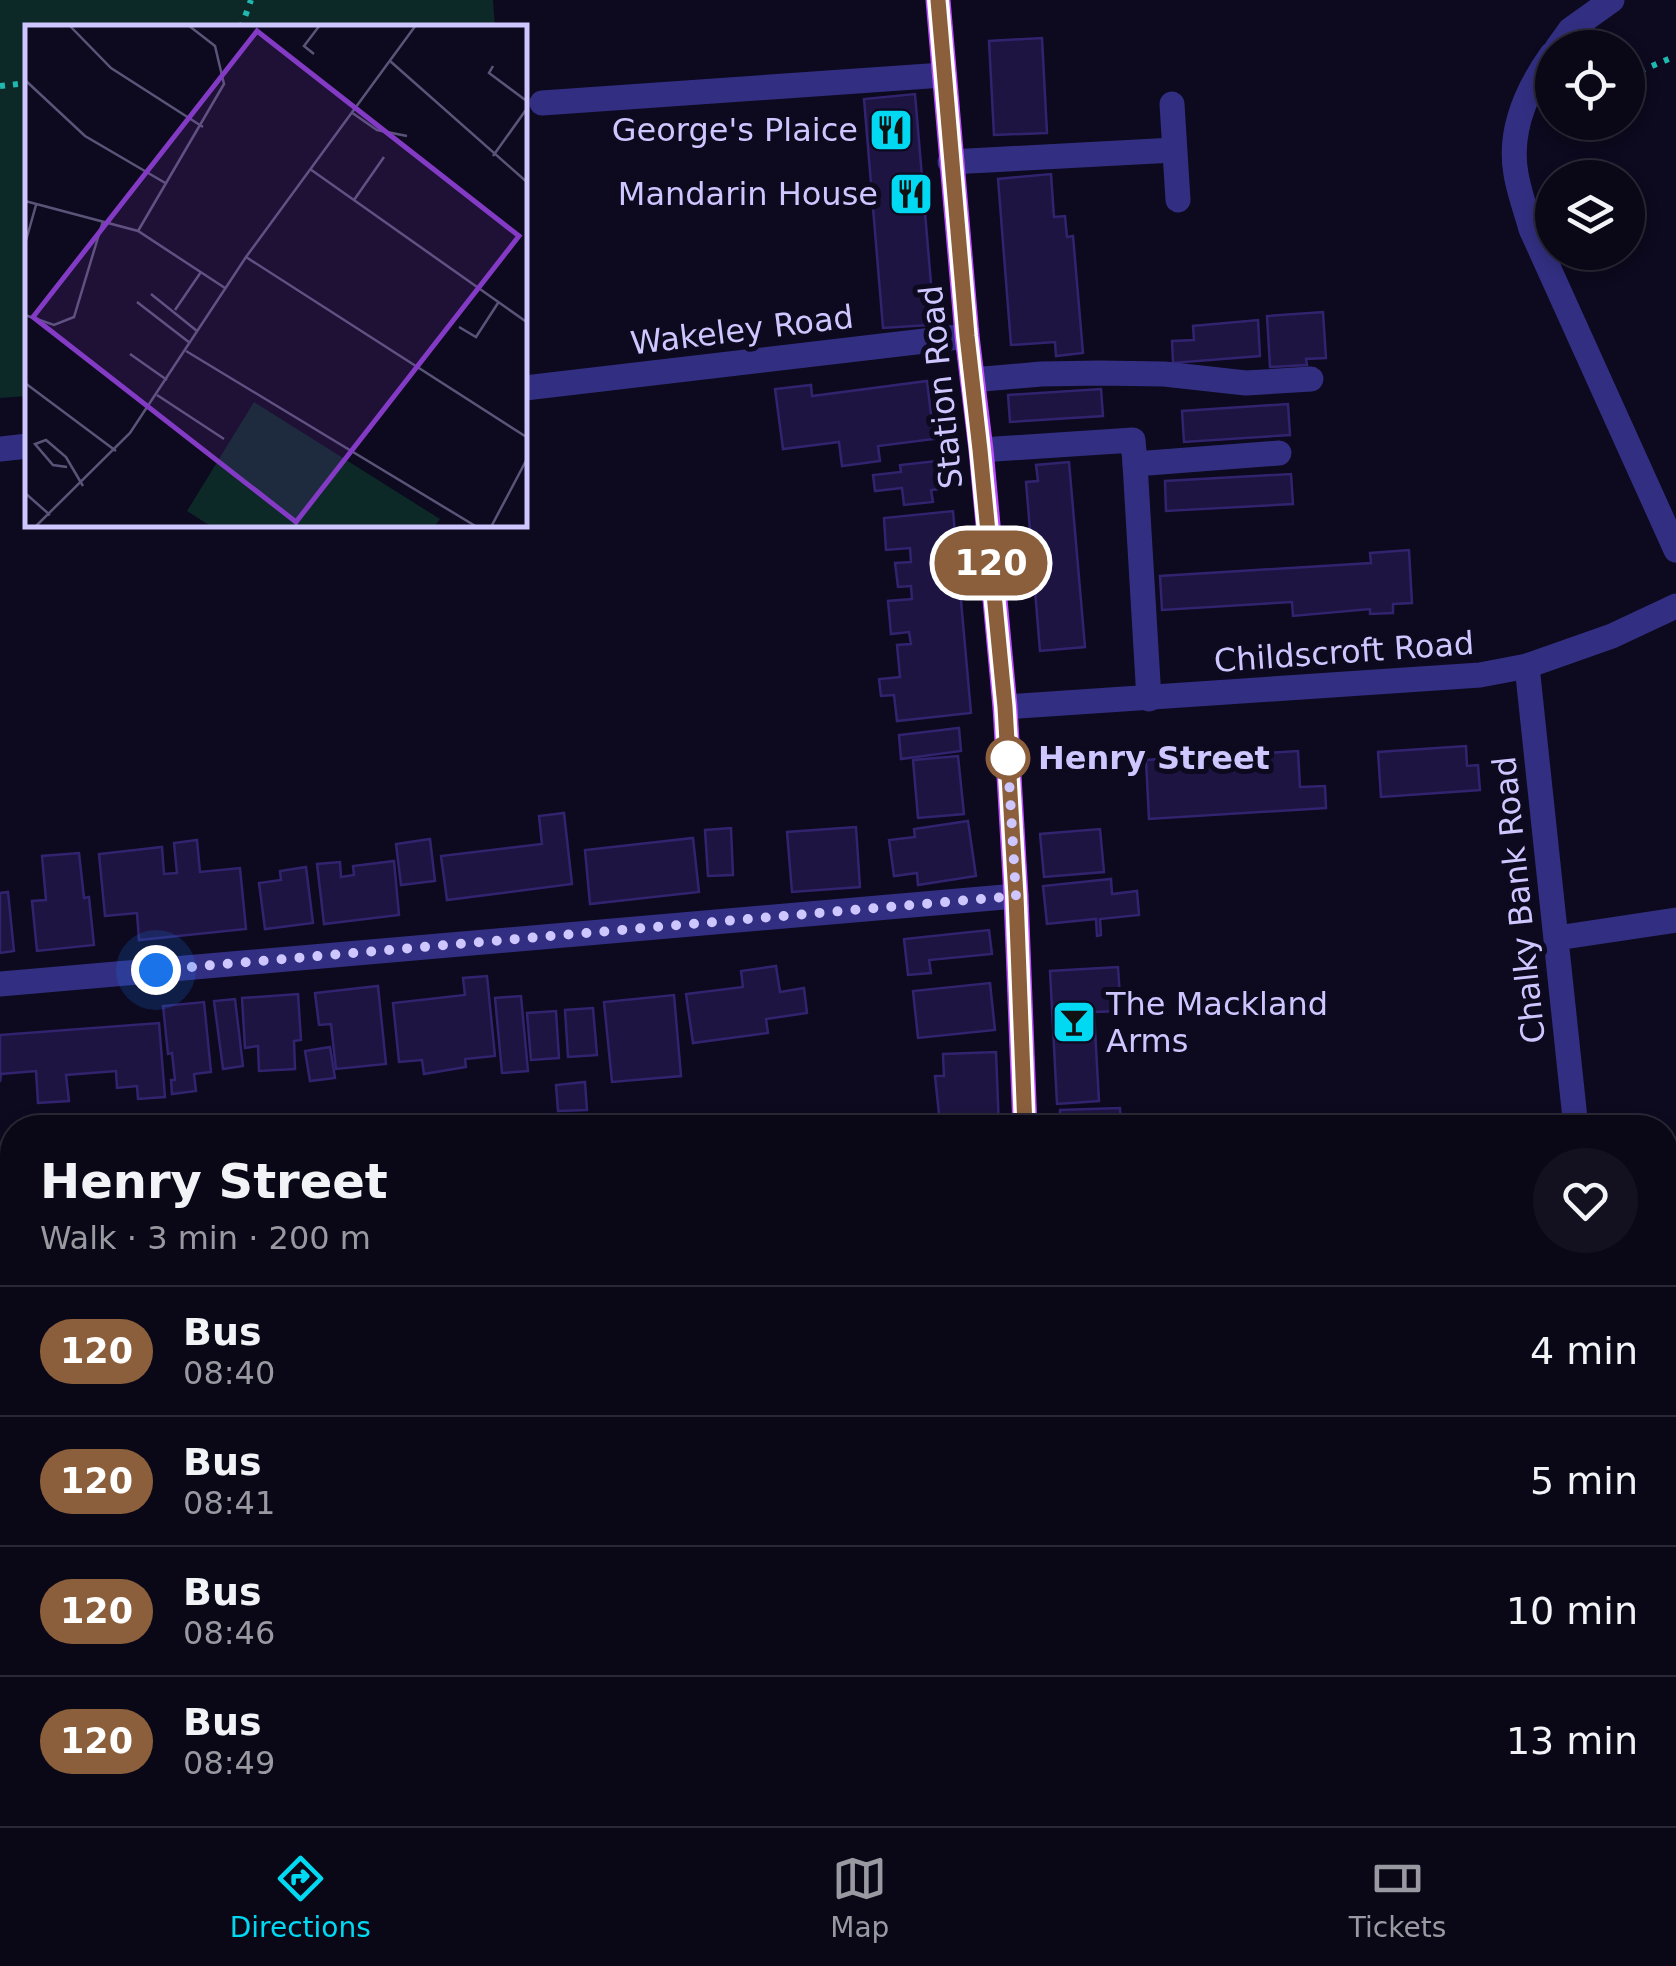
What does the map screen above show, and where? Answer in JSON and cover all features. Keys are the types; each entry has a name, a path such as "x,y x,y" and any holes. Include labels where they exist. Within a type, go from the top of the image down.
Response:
{"main road":[{"name":"Station Road","path":"938,0 950,162 1005,707 1024,1115"}],"street":[{"path":"1570,30 1612,0"},
{"path":"542,103 943,75"},
{"path":"1535,81 1516,126 1516,172 1531,229 1676,550"},
{"path":"1172,104 1178,200"},
{"path":"950,162 1174,150"},
{"name":"Wakeley Road","path":"528,388 967,336"},
{"path":"972,380 1100,373 1164,374 1246,383 1310,379"},
{"path":"980,450 1133,440 1150,699"},
{"path":"0,449 25,446"},
{"path":"1136,464 1279,454"},
{"name":"Childscroft Road","path":"1005,707 1480,676 1527,666 1612,636 1676,606"},
{"name":"Chalky Bank Road","path":"1527,666 1575,1115"},
{"path":"0,984 1016,896"},
{"path":"1556,938 1676,920"}],"path":[{"path":"242,25 252,0"},
{"path":"1645,69 1676,56"},
{"path":"0,86 25,84"}],"green space":[{"path":"0,0 493,0 495,25 25,25 25,396 0,398"}],"building":[{"path":"1042,38 1047,133 994,135 989,41"},
{"path":"915,94 934,319 929,325 883,328 864,99"},
{"path":"1051,174 1054,217 1065,216 1067,237 1073,236 1083,353 1056,356 1055,342 1011,345 998,179"},
{"path":"1323,312 1326,358 1306,359 1307,365 1270,367 1267,316"},
{"path":"1258,320 1260,356 1173,363 1172,341 1194,340 1193,326"},
{"path":"927,381 934,439 878,446 880,461 842,466 839,442 783,449 775,389 811,385 812,396"},
{"path":"1101,389 1103,416 1010,422 1008,395"},
{"path":"1288,404 1290,435 1184,442 1182,411"},
{"path":"947,460 950,488 931,490 933,502 904,505 902,488 875,491 873,475 901,472 900,465"},
{"path":"1069,462 1085,647 1040,651 1026,482 1038,481 1036,465"},
{"path":"1291,474 1293,504 1166,511 1165,481"},
{"path":"953,511 971,713 897,721 894,695 881,696 879,679 900,677 897,645 911,644 909,632 891,634 888,601 912,599 911,586 898,587 895,563 911,562 910,548 886,550 884,518"},
{"path":"1409,550 1412,603 1393,604 1393,613 1370,614 1370,609 1293,616 1292,602 1162,610 1160,576 1371,563 1370,553"},
{"path":"959,728 961,751 901,759 899,735"},
{"path":"1466,746 1467,766 1478,765 1480,790 1381,797 1378,752"},
{"path":"1298,751 1300,787 1325,786 1326,808 1149,819 1146,760"},
{"path":"958,756 964,814 918,818 913,760"},
{"path":"564,813 572,884 447,900 441,856 542,844 539,816"},
{"path":"968,821 976,876 918,885 917,873 894,876 889,840 915,837 914,829"},
{"path":"856,827 860,887 792,892 787,832"},
{"path":"731,828 733,875 708,876 705,830"},
{"path":"1100,829 1104,872 1044,877 1040,834"},
{"path":"693,838 699,892 590,904 585,850"},
{"path":"430,839 435,881 401,885 396,844"},
{"path":"197,840 200,872 240,868 246,929 139,940 137,913 105,916 99,854 162,847 164,874 177,873 174,843"},
{"path":"79,853 94,945 37,951 32,901 46,900 42,856"},
{"path":"394,861 399,915 324,924 317,864 340,862 341,877 354,875 353,866"},
{"path":"306,867 313,923 265,929 259,883 281,880 280,871"},
{"path":"1111,879 1112,894 1137,891 1139,915 1100,919 1101,935 1097,936 1096,919 1047,924 1043,886"},
{"path":"8,892 14,951 0,953 0,893"},
{"path":"989,930 992,954 929,960 931,973 908,975 904,939"},
{"path":"776,966 780,992 804,988 807,1013 766,1019 768,1033 693,1043 686,994 743,987 741,971"},
{"path":"1118,967 1121,1011 1094,1012 1099,1101 1057,1104 1050,971"},
{"path":"487,976 495,1056 465,1059 466,1067 424,1074 422,1060 399,1062 393,1003 465,995 463,978"},
{"path":"990,983 995,1030 918,1038 913,991"},
{"path":"378,986 386,1064 336,1069 331,1024 319,1025 315,993"},
{"path":"298,994 301,1040 294,1041 295,1069 259,1071 258,1046 245,1048 242,998"},
{"path":"674,995 681,1076 612,1082 604,1002"},
{"path":"521,996 528,1071 502,1073 495,998"},
{"path":"235,999 243,1066 223,1069 214,1001"},
{"path":"204,1002 211,1072 194,1074 196,1091 172,1094 171,1080 175,1080 163,1006"},
{"path":"593,1008 597,1055 568,1057 565,1010"},
{"path":"556,1011 559,1058 531,1060 527,1013"},
{"path":"159,1023 165,1097 138,1099 137,1086 117,1088 116,1071 66,1075 69,1101 38,1103 36,1071 1,1074 0,1082 0,1035"},
{"path":"330,1047 335,1078 310,1081 305,1051"},
{"path":"996,1052 998,1115 939,1115 935,1076 944,1076 943,1054"},
{"path":"585,1082 587,1110 558,1111 556,1085"},
{"path":"1120,1108 1120,1115 1060,1115 1060,1110"}],"bus line":[{"name":"120","path":"938,0 1005,707 1024,1115"}],"place":[{"name":"George's Plaice","path":"891,130"},
{"name":"Mandarin House","path":"911,194"},
{"name":"Henry Street","path":"1008,758"},
{"name":"The Mackland Arms","path":"1074,1022"}],"route":[{"path":"156,970 1016,896 1007,745 1008,758"}]}
